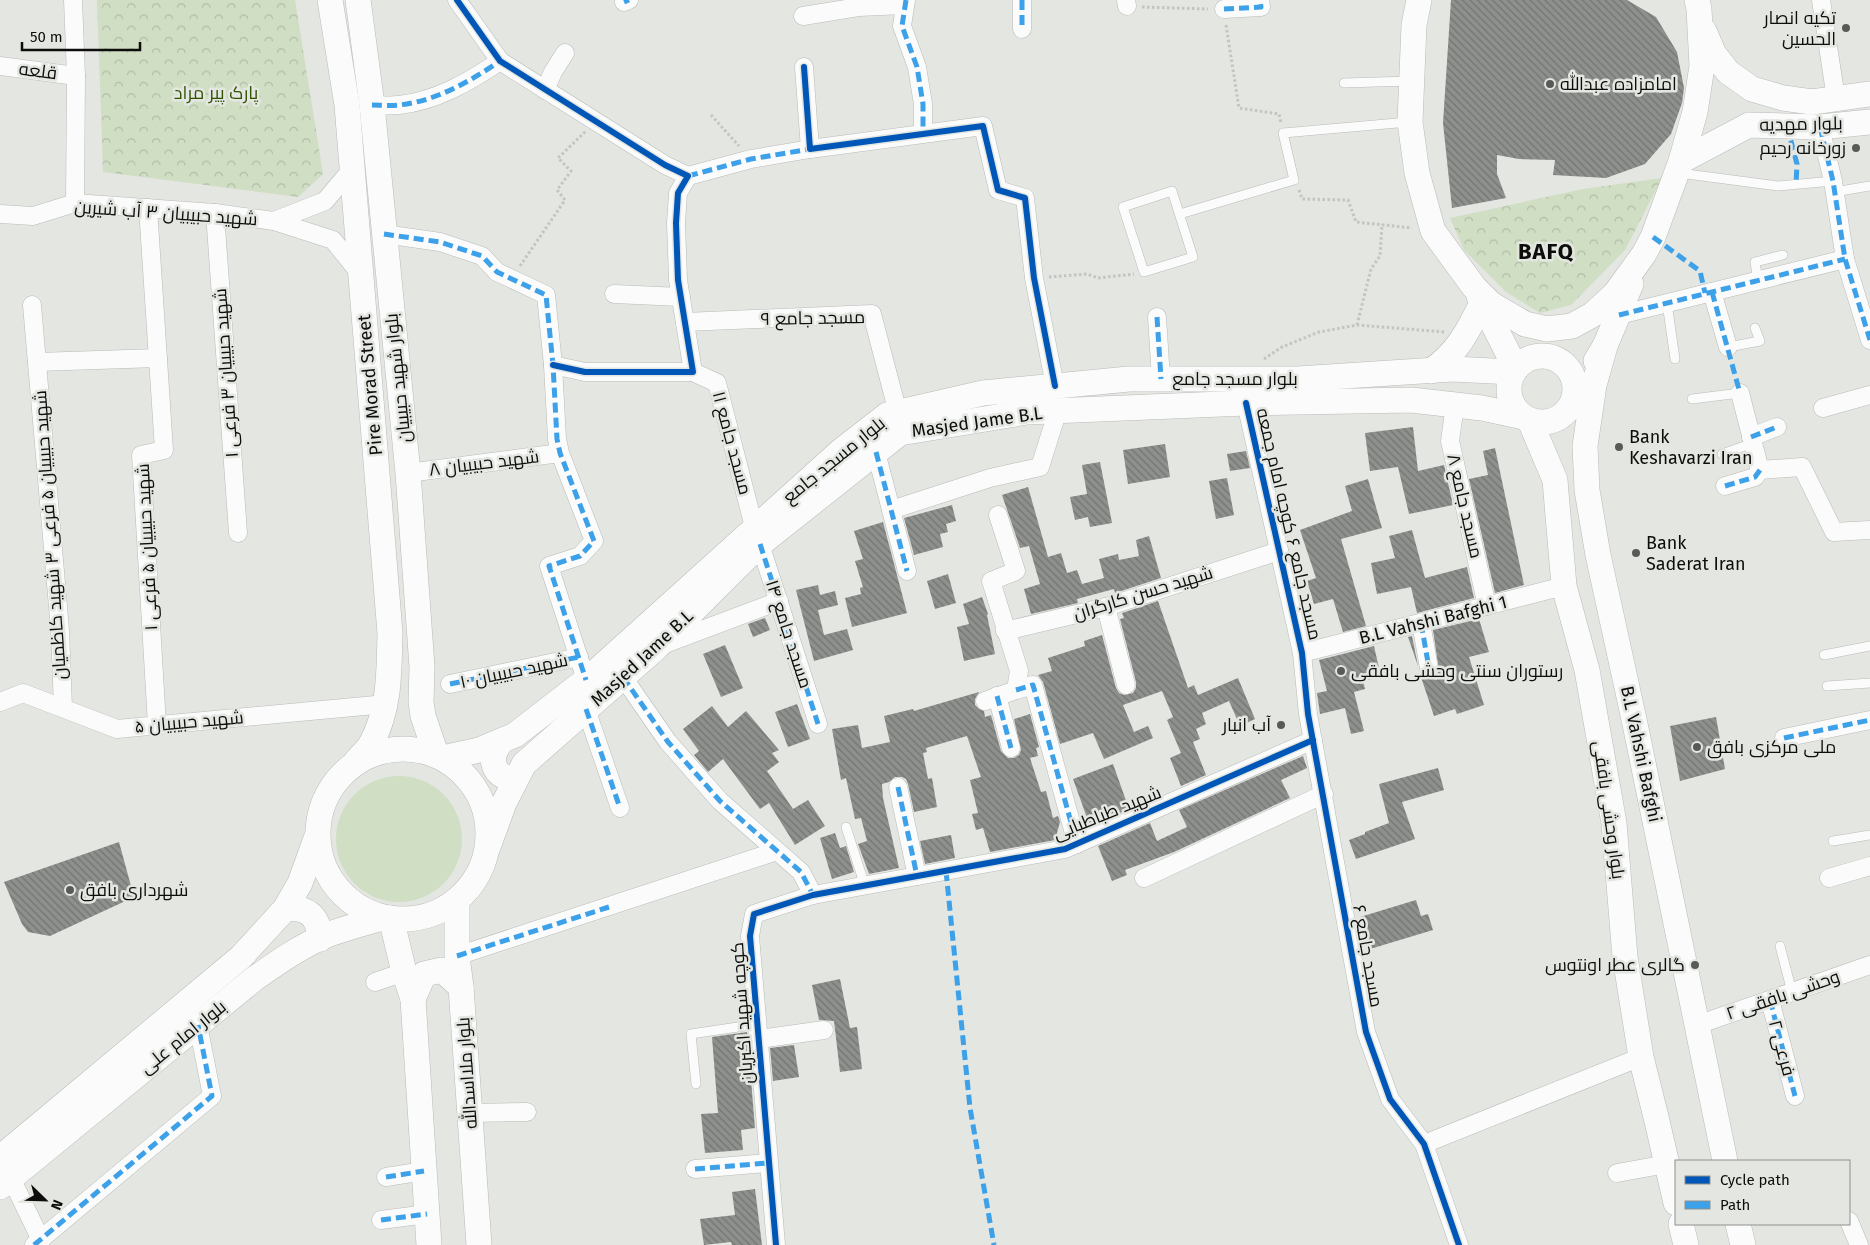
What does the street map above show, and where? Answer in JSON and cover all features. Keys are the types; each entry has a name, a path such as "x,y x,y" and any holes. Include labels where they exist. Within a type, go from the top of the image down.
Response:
{"main road":[{"name":"Pire Morad Street","path":"330,0 347,105 390,633 386,704 371,744 355,763"},
{"name":"بلوار شهید حبیبیان","path":"358,0 372,105 408,473 422,667 421,702 423,716 440,756"},
{"path":"1419,0 1414,25 1410,122 1417,173 1433,231 1478,295 1515,371"},
{"path":"1478,295 1525,324 1547,329 1572,326 1592,314 1614,294 1644,254 1652,237 1678,167 1695,112 1702,66 1698,11"},
{"name":"بلوار مهدیه","path":"1698,11 1714,54 1728,72 1755,90 1782,98 1812,102 1870,94"},
{"path":"1749,125 1742,112 1745,99 1755,90"},
{"name":"بلوار مهدیه","path":"1678,167 1749,125 1820,127 1870,122"},
{"name":"B.L Vahshi Bafghi","path":"1644,254 1606,346 1594,385 1585,446 1587,490 1598,556 1640,743 1725,1160"},
{"path":"1455,405 1442,370 1447,359 1467,333 1478,295"},
{"name":"B.L Vahshi Bafghi","path":"1576,394 1606,346"},
{"path":"1576,394 1571,407 1563,416 1553,421 1542,423 1527,419 1514,406 1509,392 1510,382 1515,371 1524,361 1533,357 1555,358 1564,363 1571,371 1575,381 1585,446"},
{"name":"بلوار مسجد جامع","path":"440,756 479,750 515,735 583,668 757,536 842,450 887,415 983,393 1057,398 1129,380 1298,379 1442,370 1515,371"},
{"name":"Masjed Jame B.L","path":"488,847 504,803 524,764 657,648 757,536 900,433 1027,412 1057,398 1246,403 1411,400 1482,408 1527,419"},
{"name":"بلوار وحشی بافقی","path":"1527,419 1555,480 1564,586 1587,670 1614,823 1625,957 1640,1057 1675,1199"},
{"path":"386,704 390,712 399,717 409,717 417,711 421,702"},
{"path":"501,742 494,750 493,761 497,771 505,778 515,780"},
{"path":"410,748 440,756 464,774 480,795 488,821 488,847 482,867 472,885 457,900 435,914 410,920 387,918 358,907 336,888 322,863 317,836 321,808 334,782 355,763 381,751 410,748"},
{"name":"بلوار امام علی","path":"4,1174 241,957 284,909 300,882 317,836"},
{"name":"بلوار ملااسدالله","path":"457,900 457,956 461,986 479,1245"},
{"path":"284,909 295,908 310,914 319,928 320,939"},
{"path":"387,918 413,999 429,1245"},
{"name":"بلوار امام علی","path":"4,1174 198,1025 254,979 294,952 320,939 356,925 387,918"},
{"path":"413,999 424,974 442,970 461,986"},
{"path":"1681,1225 1686,1245"},
{"path":"1738,1225 1743,1245"}],"street":[{"path":"72,0 76,76 75,203"},
{"path":"457,0 500,61 664,166 688,176 751,159 810,148 983,126 998,190 1025,198 1034,278 1057,398 1040,467 990,478 891,510"},
{"path":"1022,0 1022,29"},
{"path":"1224,9 1261,7 1260,0"},
{"path":"1821,0 1836,99"},
{"path":"802,16 906,2 902,26 917,67 923,104 923,133"},
{"path":"545,90 552,72 565,54"},
{"path":"372,105 398,106 430,99 470,81 500,61"},
{"name":"قلعه","path":"0,66 76,76"},
{"path":"804,67 810,148"},
{"path":"1820,127 1834,186 1845,259 1870,340"},
{"name":"شهید حبیبیان ۳ آب شیرین","path":"274,222 325,201 352,169"},
{"path":"553,365 585,372 693,372 678,280 676,224 678,193 688,176"},
{"name":"شهید حبیبیان ۳ آب شیرین","path":"0,214 33,216 75,203 215,213 274,222 333,240 361,275"},
{"name":"شهید حبیبیان ۵ فرعی ۱","path":"148,208 164,450 141,455 157,725"},
{"name":"شهید حبیبیان ۳ فرعی ۱","path":"215,213 238,533"},
{"path":"384,234 440,242 482,256 497,272 546,295 553,365 556,439 594,541 580,556 550,566 583,668"},
{"path":"1619,314 1845,259"},
{"path":"1712,292 1728,347"},
{"path":"614,294 682,297"},
{"name":"شهید حبیبیان ۵ فرعی ۳ شهید کاظمیان","path":"32,305 60,630 63,708"},
{"name":"مسجد جامع ۹","path":"685,322 872,314 898,412"},
{"path":"1157,317 1161,379"},
{"path":"37,362 158,358"},
{"name":"مسجد جامع ۱۱","path":"693,372 717,383 757,536"},
{"path":"1725,486 1755,478 1760,470 1740,393"},
{"path":"1824,408 1870,395"},
{"name":"مسجد جامع ۶ کوچه امام جمعه","path":"1246,403 1302,653"},
{"name":"مسجد جامع ۸","path":"1455,405 1450,441 1487,606"},
{"path":"1752,440 1777,427"},
{"path":"876,452 907,571"},
{"name":"شهید حبیبیان ۸","path":"408,473 560,453"},
{"path":"1760,470 1802,468 1834,532 1870,530"},
{"path":"998,515 1016,571 991,581 1019,671 1016,690"},
{"name":"مسجد جامع ۱۴","path":"757,536 818,724"},
{"name":"شهید حسن کارگران","path":"1005,630 1106,607 1279,551"},
{"name":"B.L Vahshi Bafghi 1","path":"1302,653 1564,586"},
{"path":"657,648 779,601"},
{"path":"1106,607 1126,685"},
{"path":"1421,623 1428,668"},
{"name":"مسجد جامع ۶","path":"1302,653 1308,714 1366,1032 1390,1099 1424,1144 1459,1245"},
{"name":"شهید حبیبیان ۱۰","path":"450,684 583,668"},
{"path":"623,677 668,742 714,794 800,872 813,895"},
{"path":"1011,748 991,699 1032,685 1077,844"},
{"name":"شهید حبیبیان ۵","path":"0,702 23,693 117,728 386,704"},
{"path":"586,709 620,808"},
{"path":"1784,738 1870,720"},
{"name":"شهید طباطبایی","path":"813,895 1065,849 1313,740"},
{"path":"898,787 917,876"},
{"path":"1144,878 1324,794"},
{"path":"457,956 777,852"},
{"path":"1828,878 1870,866"},
{"name":"کوچه شهید اکبریان","path":"776,1245 750,936 754,914 813,895"},
{"name":"وحشی بافقی ۲","path":"1697,1025 1870,966"},
{"path":"375,982 404,972"},
{"name":"فرعی ۲","path":"1770,1000 1795,1096"},
{"path":"4,1174 38,1242 212,1096 198,1025"},
{"path":"758,1032 824,1030"},
{"path":"1424,1144 1640,1057"},
{"path":"470,1113 527,1112"},
{"path":"695,1169 768,1163"},
{"path":"1617,1173 1667,1164"},
{"path":"386,1177 424,1171"},
{"path":"382,1220 427,1214"},
{"path":"1850,1223 1859,1245"}],"lane":[{"path":"1344,83 1411,81"},
{"path":"1180,214 1294,180 1283,133 1410,122"},
{"path":"1678,167 1778,186 1870,186"},
{"path":"1172,191 1180,214 1193,257 1144,272 1123,207 1172,191"},
{"path":"1758,281 1755,262 1783,256"},
{"path":"1667,303 1675,359"},
{"path":"1728,347 1760,341 1756,328"},
{"path":"1692,399 1740,393"},
{"path":"1722,454 1752,440"},
{"path":"1824,655 1870,646"},
{"path":"1827,686 1870,683"},
{"path":"846,827 865,886"},
{"path":"1833,841 1870,835"},
{"path":"1780,946 1792,992"},
{"path":"696,1084 691,1034 758,1032"}],"path":[{"path":"1126,3 1224,9 1239,108 1279,114 1283,133"},
{"path":"711,115 751,159"},
{"path":"512,279 565,200 557,190 571,171 558,158 596,122"},
{"path":"1294,180 1302,199 1348,200 1356,222 1433,231"},
{"path":"1357,325 1371,269 1380,256 1382,224"},
{"path":"1034,278 1086,274 1098,278 1144,272"},
{"path":"1234,379 1282,347 1319,332 1357,325 1467,333"}],"green space":[{"name":"پارک پیر مراد","path":"97,0 295,0 323,174 298,197 103,172"},
{"path":"1662,178 1625,250 1571,305 1540,313 1506,292 1464,250 1450,218 1583,189"},
{"path":"399,776 423,781 444,794 457,815 462,839 457,863 444,884 423,897 399,902 375,897 354,884 341,863 336,839 341,815 354,794 375,781"}],"building":[{"path":"1451,0 1627,0 1656,17 1677,52 1684,88 1682,103 1671,134 1645,164 1606,178 1553,175 1555,160 1519,159 1497,155 1497,174 1506,198 1452,208 1443,123"},
{"path":"1413,427 1418,471 1444,465 1453,505 1409,514 1398,467 1370,471 1365,433"},
{"path":"1165,444 1170,477 1128,484 1123,450"},
{"path":"1495,448 1524,585 1495,593 1469,479 1488,475 1483,451"},
{"path":"1246,451 1250,468 1230,471 1227,454"},
{"path":"1100,462 1112,523 1090,527 1088,517 1075,520 1070,497 1087,494 1082,465"},
{"path":"1227,478 1234,515 1216,519 1209,481"},
{"path":"1368,479 1382,528 1341,539 1366,626 1343,632 1333,599 1314,604 1307,581 1316,578 1300,530 1352,511 1345,486"},
{"path":"1028,487 1048,557 1061,553 1067,573 1077,570 1082,584 1104,578 1099,559 1118,554 1119,560 1139,556 1136,540 1149,536 1161,578 1115,593 1114,589 1077,599 1078,603 1031,614 1024,589 1040,584 1029,546 1020,548 1002,495"},
{"path":"952,505 956,521 946,524 948,532 940,534 943,547 914,555 904,518"},
{"path":"883,522 907,613 852,627 845,598 861,594 860,588 863,587 855,561 863,559 854,531"},
{"path":"1412,530 1425,578 1467,567 1474,598 1417,613 1411,587 1377,594 1371,563 1395,558 1389,536"},
{"path":"948,574 956,603 935,609 927,581"},
{"path":"818,585 820,595 835,591 838,605 818,610 824,635 847,629 853,650 814,661 796,590"},
{"path":"982,597 988,614 995,654 964,661 957,627 969,624 963,604"},
{"path":"1158,601 1188,688 1194,685 1198,695 1238,678 1255,719 1240,726 1229,701 1202,713 1206,724 1196,729 1200,739 1193,742 1206,775 1181,786 1170,758 1181,753 1167,720 1173,717 1162,691 1123,705 1134,732 1148,726 1153,738 1104,759 1093,733 1060,744 1043,682 1038,675 1052,671 1048,658 1085,646 1084,641 1102,635 1116,688 1119,693 1124,695 1133,693 1136,688 1136,682 1120,619 1124,618 1122,613"},
{"path":"765,618 770,630 753,637 748,624"},
{"path":"1479,619 1489,652 1469,657 1484,705 1457,714 1455,709 1434,716 1420,674 1425,678 1430,678 1436,676 1439,671 1433,630"},
{"path":"1412,636 1418,666 1408,637"},
{"path":"725,645 743,688 721,697 703,654"},
{"path":"1374,646 1381,677 1363,681 1365,689 1354,692 1364,731 1351,734 1345,708 1320,714 1317,693 1327,691 1319,660"},
{"path":"979,692 975,699 975,705 984,711 985,717 991,715 1001,751 1008,758 1014,758 1019,755 1021,750 1014,719 1030,714 1039,747 1036,748 1038,756 1030,758 1041,792 1046,791 1053,818 1058,816 1060,822 1055,840 990,852 983,828 976,830 972,814 978,813 970,780 981,777 967,736 926,748 927,752 923,753 928,779 932,778 937,807 914,812 908,784 906,779 902,777 895,777 889,782 882,784 883,798 899,868 869,874 858,844 867,841 861,818 855,819 846,778 841,780 832,729 858,725 862,748 890,742 884,716 913,709 914,711"},
{"path":"797,704 810,739 788,747 775,712"},
{"path":"712,706 728,727 746,711 779,750 772,753 779,762 767,771 793,809 808,800 825,826 795,845 769,803 760,809 723,759 708,772 694,755 699,751 683,729"},
{"name":"ملی مرکزی بافق","path":"1716,717 1725,769 1680,781 1670,726"},
{"path":"1303,756 1307,768 1281,780 1290,798 1174,852 1125,870 1127,875 1112,881 1098,846 1150,823 1157,841 1187,827 1179,810"},
{"path":"1113,764 1129,809 1090,826 1073,779"},
{"path":"1438,768 1444,790 1402,802 1415,839 1356,859 1349,840 1389,823 1379,784"},
{"path":"835,833 840,848 846,846 854,872 832,879 820,838"},
{"path":"951,835 955,858 925,864 920,841"},
{"name":"شهرداری بافق","path":"119,842 134,897 50,936 28,932 22,924 4,882"},
{"path":"1416,900 1421,916 1428,914 1433,930 1370,949 1360,917"},
{"path":"840,979 850,1028 857,1027 862,1069 840,1072 834,1021 819,1020 812,985"},
{"path":"747,1032 755,1128 741,1130 743,1150 705,1153 701,1114 718,1113 712,1037"},
{"path":"794,1045 799,1077 773,1081 770,1048"},
{"path":"755,1189 762,1245 732,1245 731,1242 704,1245 700,1219 735,1215 732,1192"}],"marked path":[{"path":"624,2 629,0"},
{"path":"906,0 902,26 917,67 923,104 923,133"},
{"path":"1022,0 1022,29"},
{"path":"1224,9 1261,7 1260,0"},
{"path":"372,105 413,103 439,95 464,83 500,61"},
{"path":"1787,126 1797,164 1796,184"},
{"path":"1820,127 1833,181 1845,259 1870,340"},
{"path":"688,176 751,159 810,149"},
{"path":"384,234 440,242 482,256 497,272 546,295 553,365 557,439 560,453 594,541 580,556 549,566 586,680"},
{"path":"1653,237 1700,271 1705,293"},
{"path":"1619,315 1845,259"},
{"path":"1712,292 1740,393"},
{"path":"1157,317 1161,379"},
{"path":"1751,437 1777,427"},
{"path":"876,452 907,571"},
{"path":"1725,486 1755,477 1760,470"},
{"path":"760,544 818,724"},
{"path":"1421,623 1429,668"},
{"path":"450,684 579,657"},
{"path":"623,677 668,742 720,801 801,872 813,895"},
{"path":"1016,690 1033,685 1077,844"},
{"path":"997,696 1011,748"},
{"path":"586,709 620,808"},
{"path":"1784,738 1870,720"},
{"path":"898,787 917,876"},
{"path":"946,871 970,1108 994,1245"},
{"path":"457,956 609,907"},
{"path":"1770,1000 1795,1096"},
{"path":"34,1245 212,1096 198,1025"},
{"path":"695,1169 768,1163"},
{"path":"386,1177 424,1171"},
{"path":"381,1220 427,1214"}],"cycle path":[{"path":"457,0 500,61 665,165 688,176 678,193 676,223 678,280 693,372 585,372 553,365"},
{"path":"804,67 810,149 983,126 998,190 1025,198 1034,278 1055,386"},
{"path":"1246,403 1302,653 1308,714 1366,1032 1390,1099 1424,1144 1459,1245"},
{"path":"776,1245 750,936 754,914 813,895 1065,849 1313,740"}],"place":[{"name":"تکیه انصار الحسین","path":"1846,28"},
{"name":"امامزاده عبدالله","path":"1550,84"},
{"name":"زورخانه رحیم","path":"1856,148"},
{"name":"Bank Keshavarzi Iran","path":"1619,447"},
{"name":"Bank Saderat Iran","path":"1636,553"},
{"name":"رستوران سنتی وحشی بافقی","path":"1341,671"},
{"name":"آب انبار","path":"1281,725"},
{"name":"ملی مرکزی بافق","path":"1697,747"},
{"name":"شهرداری بافق","path":"70,890"},
{"name":"گالری عطر اونتوس","path":"1695,965"}],"district":[{"name":"BAFQ","path":"1546,251"}]}
